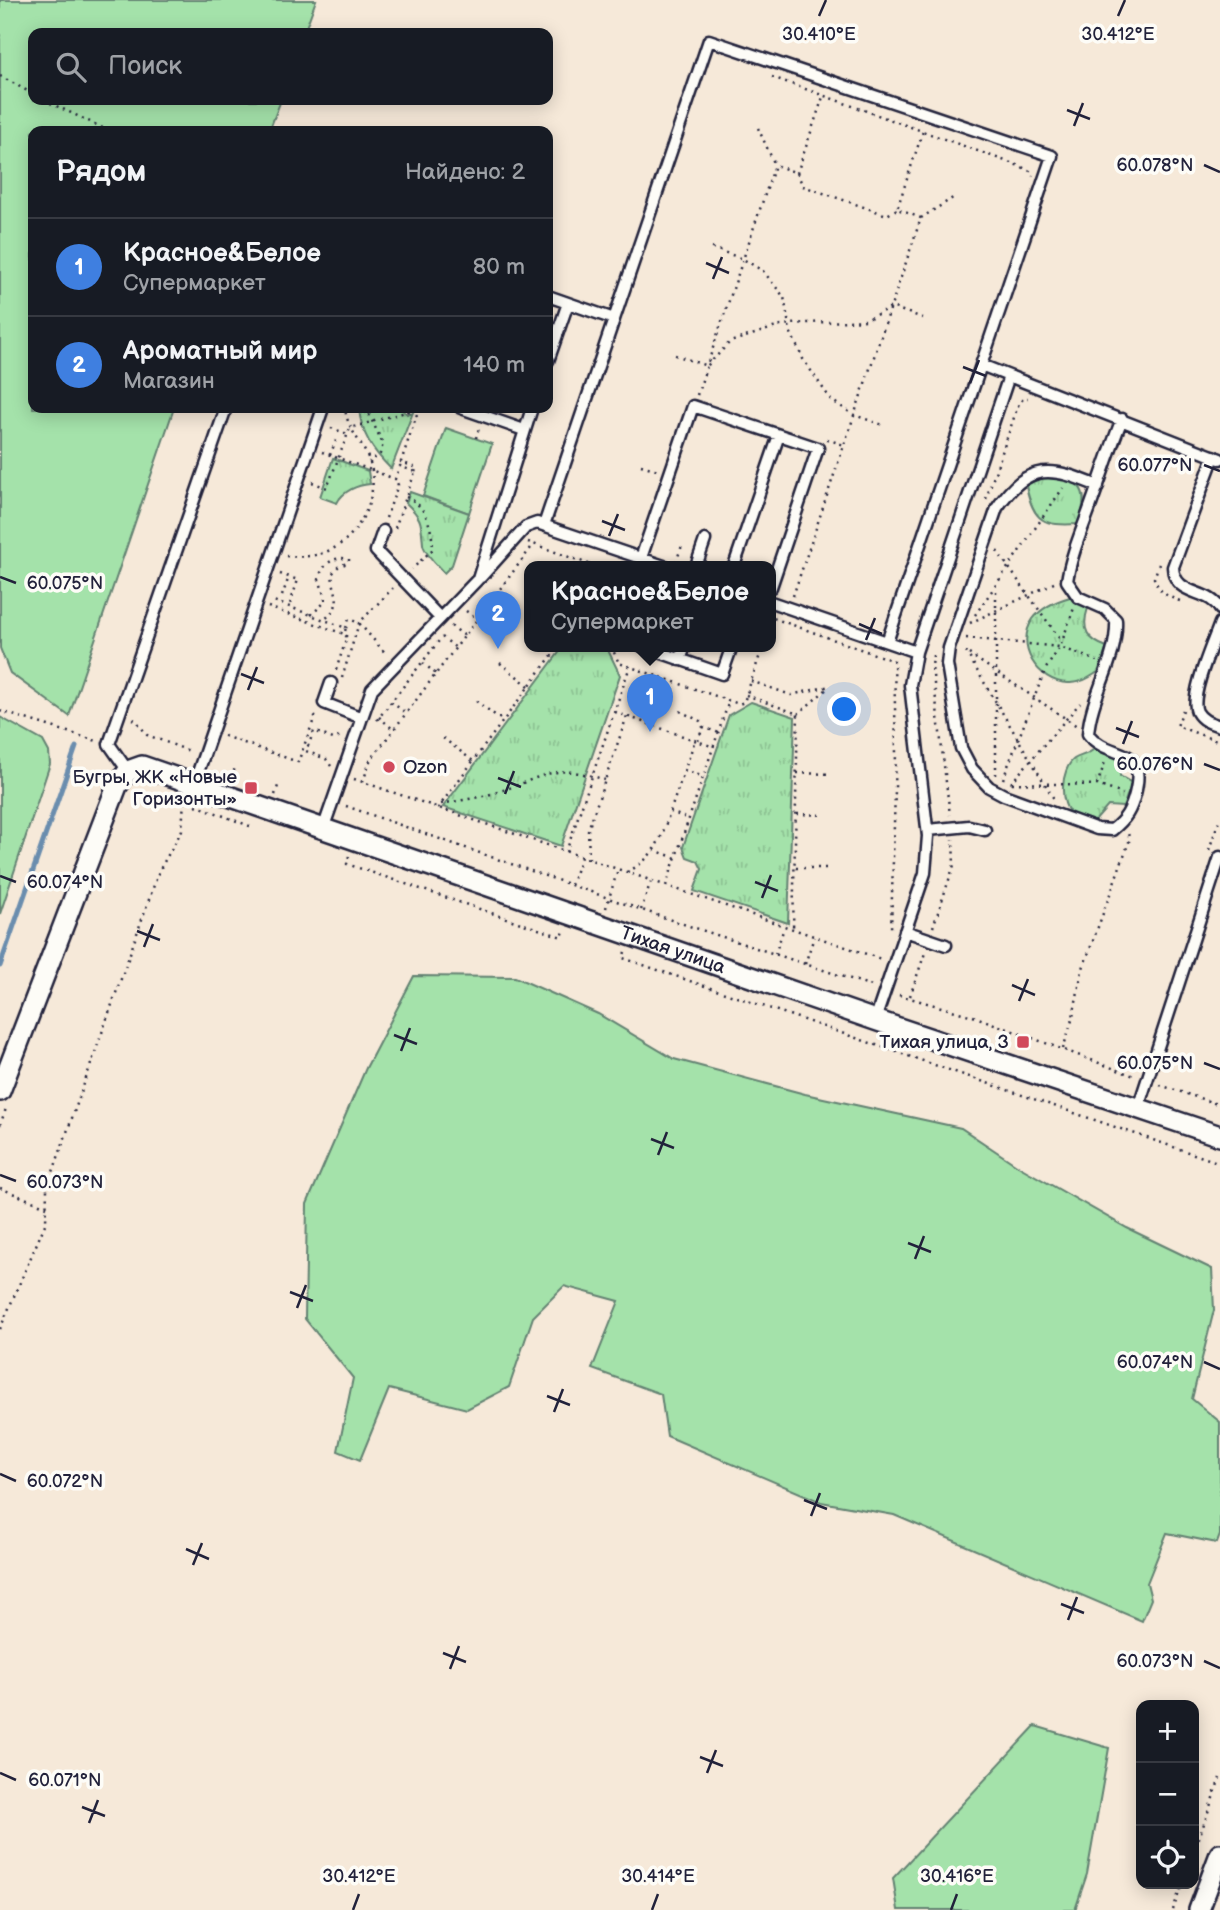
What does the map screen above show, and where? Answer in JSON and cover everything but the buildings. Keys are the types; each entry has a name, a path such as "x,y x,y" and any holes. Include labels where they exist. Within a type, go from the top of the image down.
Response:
{"street":[{"name":"Тихая улица","path":"128,771 142,766 874,1020 1220,1136"},
{"path":"5,1095 117,786 128,771"},
{"path":"1199,1910 1220,1854"}],"lane":[{"path":"544,525 709,40 929,114 1052,156 887,642"},
{"path":"553,298 614,319"},
{"path":"553,346 568,303"},
{"path":"981,365 1217,458 1173,567 1173,574 1182,588 1212,598 1220,609"},
{"path":"874,1020 925,873 928,830 910,685 916,652 1009,376"},
{"path":"641,558 693,406 818,448 776,572"},
{"path":"128,771 109,744 224,413"},
{"path":"194,784 321,413"},
{"path":"475,413 524,430"},
{"path":"478,579 529,413"},
{"path":"1098,486 1072,475 1048,470 1018,484 997,508 953,637 947,664 961,748 972,769 989,787 1097,829 1112,830 1124,820 1131,808 1140,775 1134,762 1121,752 1102,746 1088,734 1093,709 1117,637 1116,620 1105,609 1078,597 1067,581 1070,565 1122,419"},
{"path":"736,561 779,435"},
{"path":"323,829 336,774 362,718 372,688 527,527 537,523 650,561"},
{"path":"388,533 376,551 440,618"},
{"path":"698,561 705,540"},
{"path":"776,604 916,652"},
{"path":"1220,622 1194,697 1200,717 1220,726"},
{"path":"658,652 722,674 730,652"},
{"path":"680,660 683,652"},
{"path":"331,683 324,703 362,718"},
{"path":"928,830 969,826 985,830"},
{"path":"1138,1108 1220,857"},
{"path":"905,931 946,944"}],"path":[{"path":"762,73 1021,167 1030,171 1033,177"},
{"path":"0,76 28,91"},
{"path":"829,80 797,173 803,186 887,215 897,209 929,114"},
{"path":"54,105 99,126"},
{"path":"693,406 775,165 758,128"},
{"path":"775,165 797,173"},
{"path":"789,608 921,218 956,196"},
{"path":"897,209 921,218"},
{"path":"712,248 743,259 763,271 784,297 789,324 803,359 831,400 854,415 886,426"},
{"path":"706,366 730,342 789,324 866,320 891,307 923,318"},
{"path":"675,355 706,366"},
{"path":"984,505 1019,403 1024,398 1031,398"},
{"path":"286,556 303,557 329,551 344,541 360,522 369,503 373,483 372,470 364,449 350,428 346,413"},
{"path":"368,413 383,444 380,454 369,462"},
{"path":"350,428 402,413"},
{"path":"388,533 417,468 401,462 417,413"},
{"path":"331,427 348,434"},
{"path":"312,482 327,488 350,428"},
{"path":"820,436 844,445"},
{"path":"331,455 337,438"},
{"path":"322,452 395,479 398,485 386,517"},
{"path":"642,465 659,470"},
{"path":"395,479 400,466 415,472"},
{"path":"970,624 1072,475"},
{"path":"342,679 359,623 433,549 432,530 422,510 406,497"},
{"path":"987,537 1061,645"},
{"path":"522,539 580,561"},
{"path":"677,561 683,542"},
{"path":"363,782 370,761 534,544"},
{"path":"329,551 333,560"},
{"path":"311,615 325,602 319,575 323,568 333,560 349,559 349,562 338,567 332,574 337,603 333,612 324,620"},
{"path":"1159,565 1154,578 1158,588 1166,597 1179,601"},
{"path":"280,573 298,580 289,607"},
{"path":"953,637 970,624 1068,576"},
{"path":"282,596 289,577"},
{"path":"996,586 996,791"},
{"path":"1078,597 1061,645 1045,670 1002,782 1097,785 1134,798"},
{"path":"271,600 346,628"},
{"path":"268,607 344,634 347,637 336,671"},
{"path":"464,609 478,619"},
{"path":"371,727 458,618"},
{"path":"344,634 349,619 359,623 387,655"},
{"path":"776,619 894,661 896,753 891,929 887,939"},
{"path":"451,626 465,636"},
{"path":"442,637 456,648"},
{"path":"953,637 1061,645 1107,665"},
{"path":"953,637 966,652 1065,817"},
{"path":"438,808 554,652"},
{"path":"966,652 1088,734"},
{"path":"909,998 954,864 933,656"},
{"path":"422,662 436,674"},
{"path":"499,663 529,686"},
{"path":"566,852 630,666"},
{"path":"751,681 791,695 830,686 798,714 793,929"},
{"path":"1011,783 1091,690 1101,684"},
{"path":"746,695 798,714"},
{"path":"476,701 503,721"},
{"path":"666,886 729,701"},
{"path":"1186,701 1177,726 1220,742"},
{"path":"391,702 406,713"},
{"path":"0,711 109,744"},
{"path":"680,711 700,721 703,727 719,733"},
{"path":"212,732 298,762 317,712"},
{"path":"614,712 714,747"},
{"path":"589,859 587,830 626,716"},
{"path":"379,717 394,730"},
{"path":"627,872 652,855 703,727"},
{"path":"343,729 337,738 314,732 306,751 329,762 336,774 881,959"},
{"path":"443,738 473,761"},
{"path":"155,746 156,739"},
{"path":"1097,785 1110,748"},
{"path":"684,770 704,777"},
{"path":"441,804 500,791 553,771 575,771 605,780"},
{"path":"797,773 832,774"},
{"path":"0,1329 46,1222 47,1189 159,871 182,830 184,796 200,808 252,827"},
{"path":"342,805 872,986 875,977"},
{"path":"670,811 689,819"},
{"path":"796,814 825,815"},
{"path":"1063,1049 1073,1017 1082,971 1130,839 1124,820"},
{"path":"654,850 676,858"},
{"path":"571,885 581,857"},
{"path":"347,864 562,937 566,927"},
{"path":"794,868 831,868"},
{"path":"606,908 618,869"},
{"path":"641,909 651,881"},
{"path":"775,954 785,926"},
{"path":"805,964 815,937"},
{"path":"626,948 623,958 1220,1163"},
{"path":"878,968 884,949"},
{"path":"884,990 973,1016 1220,1105"},
{"path":"0,1125 5,1095"},
{"path":"0,1188 47,1207"},
{"path":"1199,1838 1220,1778"},
{"path":"1173,1910 1180,1889"}],"green space":[{"path":"0,0 316,0 306,28 28,28 28,105 279,105 271,126 28,126 28,413 172,413 69,716 10,673 0,648"},
{"path":"360,413 413,413 391,469 369,442"},
{"path":"446,428 492,444 469,513 423,496"},
{"path":"333,458 368,471 370,484 351,489 337,503 320,497"},
{"path":"1044,475 1066,480 1080,488 1084,501 1078,524 1056,524 1037,514 1026,486"},
{"path":"410,492 469,513 452,565 444,573 424,548 420,522 416,513 406,503"},
{"path":"1070,597 1088,608 1085,622 1087,633 1107,647 1098,672 1072,683 1057,681 1039,669 1032,661 1026,640 1033,619 1041,611"},
{"path":"559,652 609,652 620,675 561,846 443,807"},
{"path":"751,702 795,717 788,923 694,891 702,869 698,861 687,857 683,847 729,715"},
{"path":"0,717 43,741 49,752 50,764 0,914"},
{"path":"1094,749 1121,760 1120,776 1132,783 1123,807 1108,806 1094,822 1073,815 1068,810 1063,787 1066,771 1074,759"},
{"path":"414,976 515,977 598,1014 674,1059 805,1094 961,1128 1018,1166 1127,1228 1212,1269 1214,1310 1192,1399 1220,1422 1220,1535 1217,1543 1167,1533 1147,1583 1151,1599 1142,1621 894,1515 821,1502 667,1436 661,1394 592,1369 619,1301 564,1286 533,1317 509,1387 467,1409 389,1389 360,1460 338,1451 353,1378 305,1319 307,1204 366,1068"},
{"path":"1035,1726 1109,1748 1087,1874 1075,1910 898,1910 893,1878"}],"waterway":[{"path":"0,966 76,747"}],"place":[{"name":"Ароматный мир","path":"498,649"},
{"name":"Красное&Белое","path":"650,732"},
{"name":"Ozon","path":"389,767"},
{"name":"Бугры, ЖК «Новые Горизонты»","path":"251,788"},
{"name":"Тихая улица, 3","path":"1023,1042"}]}
